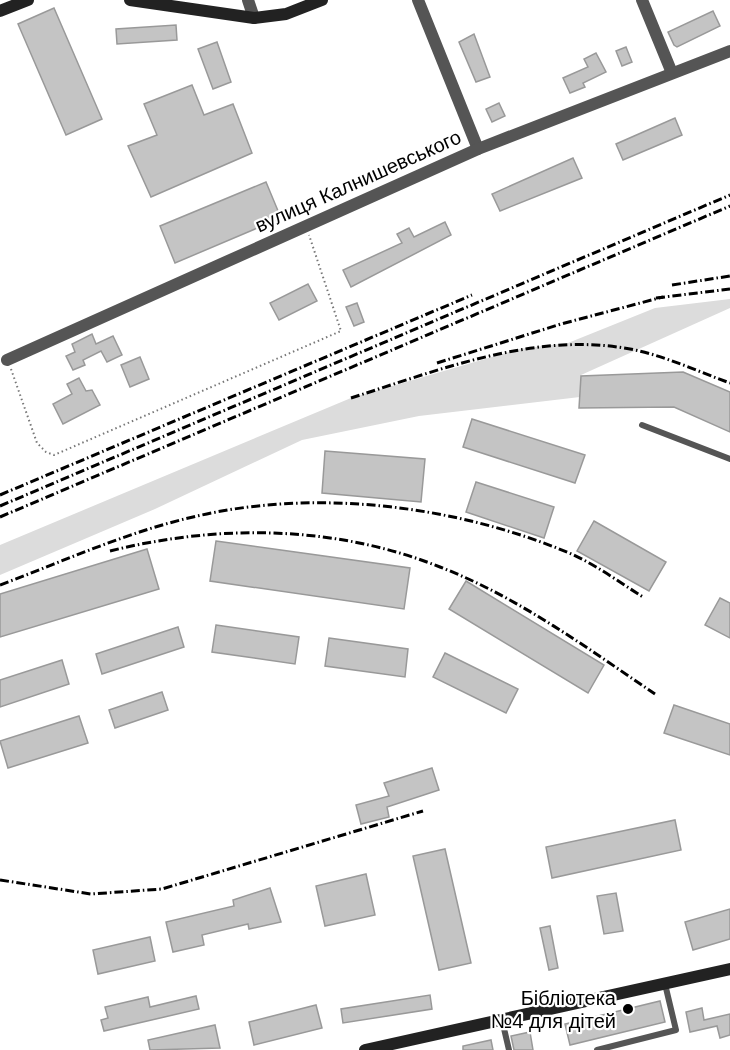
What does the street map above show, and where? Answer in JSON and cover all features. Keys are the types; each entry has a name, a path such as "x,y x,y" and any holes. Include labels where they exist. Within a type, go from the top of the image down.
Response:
{"street":[{"path":"0,11 28,0"},
{"path":"130,0 254,18 286,14 322,0"},
{"path":"248,0 254,18"},
{"path":"418,0 478,148"},
{"path":"642,0 672,73"},
{"name":"вулиця Калнишевського","path":"7,360 478,148 730,51"},
{"path":"365,1050 408,1045 502,1020 730,969"}],"lane":[{"path":"642,425 730,459"},
{"path":"597,1050 676,1030 665,984"},
{"path":"502,1020 509,1050"}],"path":[{"path":"7,360 37,443 46,453 54,455 341,331 306,227"}],"shaded area":[{"path":"730,299 730,308 581,375 580,397 419,416 302,440 155,509 0,575 0,545 351,398 519,349 568,343 655,308"}],"building":[{"path":"54,8 102,119 66,135 18,24"},
{"path":"713,11 720,26 677,47 674,45 668,32"},
{"path":"176,25 177,40 117,44 116,29"},
{"path":"474,34 490,77 476,82 459,42"},
{"path":"217,42 231,82 213,89 198,49"},
{"path":"626,47 632,62 622,66 616,51"},
{"path":"596,53 606,72 583,83 585,87 570,93 563,78 588,67 584,59"},
{"path":"192,85 204,115 233,104 252,153 151,197 128,146 157,135 144,104"},
{"path":"499,103 505,116 492,122 486,109"},
{"path":"675,118 682,135 623,160 616,144"},
{"path":"573,158 582,178 500,211 492,194"},
{"path":"266,182 281,218 175,263 160,226"},
{"path":"445,222 451,235 351,287 343,270 402,243 397,234 409,228 414,237"},
{"path":"308,284 317,301 279,320 270,303"},
{"path":"357,303 364,322 354,326 346,307"},
{"path":"92,334 96,344 113,336 122,355 107,362 101,351 83,360 85,365 73,370 66,356 75,352 72,344"},
{"path":"140,357 149,379 130,387 121,365"},
{"path":"683,372 730,392 730,432 674,407 579,408 581,376"},
{"path":"79,378 86,391 92,390 100,405 63,424 53,404 72,394 67,384"},
{"path":"472,419 585,455 575,483 463,447"},
{"path":"325,451 425,459 421,502 322,493"},
{"path":"476,482 554,507 544,538 466,512"},
{"path":"594,521 666,562 649,591 577,551"},
{"path":"216,541 410,568 404,609 210,581"},
{"path":"147,549 159,589 0,637 0,594"},
{"path":"466,581 604,665 588,693 449,609"},
{"path":"720,598 730,603 730,638 705,625"},
{"path":"216,625 299,637 295,664 212,652"},
{"path":"178,627 184,647 102,674 96,654"},
{"path":"329,638 408,649 405,677 325,666"},
{"path":"445,653 518,689 506,713 433,677"},
{"path":"62,660 69,684 0,707 0,680"},
{"path":"162,692 168,710 115,728 109,710"},
{"path":"674,705 730,724 730,755 664,733"},
{"path":"79,716 88,743 8,768 0,741"},
{"path":"432,768 439,790 387,807 389,817 361,824 356,805 389,796 384,783"},
{"path":"675,820 681,850 552,878 546,847"},
{"path":"445,849 471,963 439,970 413,856"},
{"path":"366,874 375,915 325,926 316,886"},
{"path":"270,888 281,922 249,929 248,924 202,935 204,945 173,952 166,922 234,906 233,900"},
{"path":"616,893 623,931 604,934 597,896"},
{"path":"730,909 730,939 693,950 685,922"},
{"path":"550,926 558,968 549,970 540,928"},
{"path":"150,937 155,961 98,974 93,950"},
{"path":"430,995 432,1009 343,1023 341,1009"},
{"path":"196,996 199,1009 104,1031 101,1020 108,1018 105,1007 148,997 150,1007"},
{"path":"660,1001 665,1022 570,1045 565,1024"},
{"path":"316,1005 322,1028 254,1045 249,1022"},
{"path":"702,1008 704,1020 730,1014 730,1035 720,1038 717,1026 690,1032 686,1012"},
{"path":"215,1025 220,1048 150,1050 148,1040"},
{"path":"530,1032 533,1050 514,1050 511,1036"},
{"path":"491,1040 493,1050 463,1050 463,1046"}],"railway":[{"path":"0,506 730,195"},
{"path":"0,517 730,206"},
{"path":"672,285 730,276"},
{"path":"656,298 730,289"},
{"path":"0,495 472,295"},
{"path":"437,363 561,324 663,297"},
{"path":"351,398 420,375 491,356 563,345 599,345 635,350 730,383"},
{"path":"0,585 168,523 239,508 335,503 384,506 432,513 525,536 579,557 643,597"},
{"path":"110,551 192,536 276,533 318,536 400,553 440,567 497,593 551,624 655,694"},
{"path":"0,880 91,894 162,889 423,811"}],"place":[{"name":"Бібліотека №4 для дітей","path":"628,1009"}]}
